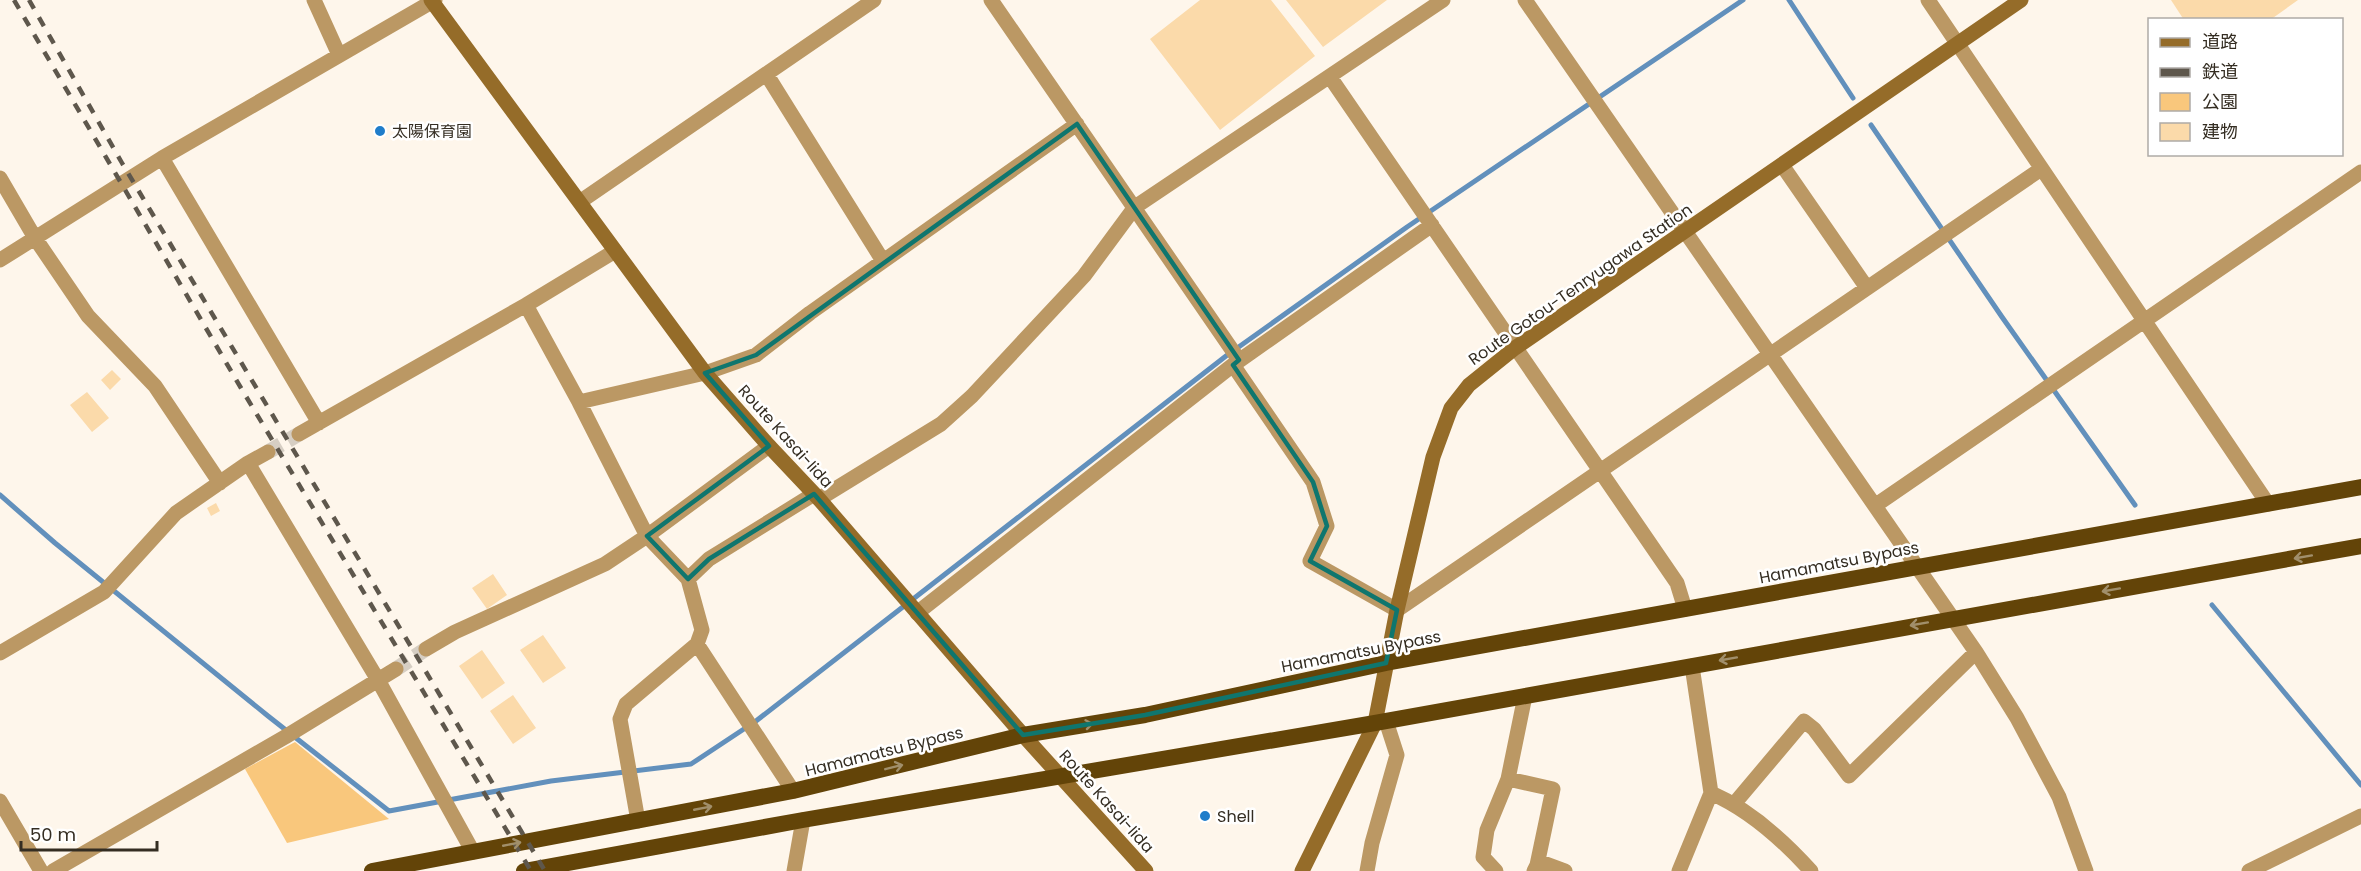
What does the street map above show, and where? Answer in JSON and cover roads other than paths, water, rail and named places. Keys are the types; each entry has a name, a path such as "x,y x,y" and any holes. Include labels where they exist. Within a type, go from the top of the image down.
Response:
{"highway":[{"name":"Hamamatsu Bypass","path":"372,871 793,791 1023,735 1145,715 1386,663 2361,487"},
{"path":"524,871 803,820 1381,722 2361,546"}],"main road":[{"name":"Route Gotou-Tenryugawa Station","path":"1302,871 1381,722 1386,663 1433,457 1451,408 1469,385 1515,348 2021,0"},
{"name":"Route Kasai-Iida","path":"433,1 705,373 1023,735 1146,871"}],"street":[{"path":"314,0 339,55"},
{"path":"581,201 874,0"},
{"path":"991,0 1135,207 1313,482 1327,526 1310,561 1397,610 2041,168"},
{"path":"688,579 709,558 941,424 972,396 1084,276 1135,207 1443,0"},
{"path":"1525,0 1976,652 2017,718 2060,797 2086,871"},
{"path":"1928,0 2268,504"},
{"path":"0,260 162,158 433,1"},
{"path":"767,75 883,261"},
{"path":"1330,77 1677,583 1685,609"},
{"path":"579,402 705,373 756,355 810,313 1077,124"},
{"path":"162,158 319,423"},
{"path":"1782,165 1868,288"},
{"path":"1876,506 2361,172"},
{"path":"0,178 35,237 87,316 154,386 220,483"},
{"path":"916,612 1236,362 1432,225"},
{"path":"300,435 615,251"},
{"path":"526,305 579,402 647,536 688,579 702,630 697,644 626,704 620,719 638,820"},
{"path":"426,649 455,632 605,564 647,536 769,446"},
{"path":"0,653 110,586 176,513 248,463 268,452"},
{"path":"248,463 378,680 473,852"},
{"path":"697,644 793,791"},
{"path":"1734,804 1804,721 1814,729 1849,776 1976,652"},
{"path":"1679,871 1711,793 1692,666"},
{"path":"53,871 285,737 396,669"},
{"path":"1496,871 1483,857 1487,830 1508,779 1525,696"},
{"path":"1367,871 1372,843 1397,754 1381,722"},
{"path":"1508,779 1553,789 1536,866 1565,871"},
{"path":"1711,793 1734,804 1790,848 1811,871"},
{"path":"0,801 41,871"},
{"path":"2249,871 2361,816"},
{"path":"794,871 803,820"}],"waterway":[{"path":"0,495 55,543 389,811 551,781 691,764 756,721 1226,356 1407,227 1743,0"},
{"path":"1789,0 1853,98"},
{"path":"1871,125 2002,317 2135,505"},
{"path":"2212,605 2361,785"}],"tunnel":[{"path":"268,452 299,434"},
{"path":"396,669 426,649"}],"railway":[{"path":"14,0 241,388 531,871"},
{"path":"29,0 122,163 545,871"}],"place":[{"name":"太陽保育園","path":"380,131"},
{"name":"Shell","path":"1205,816"}]}
